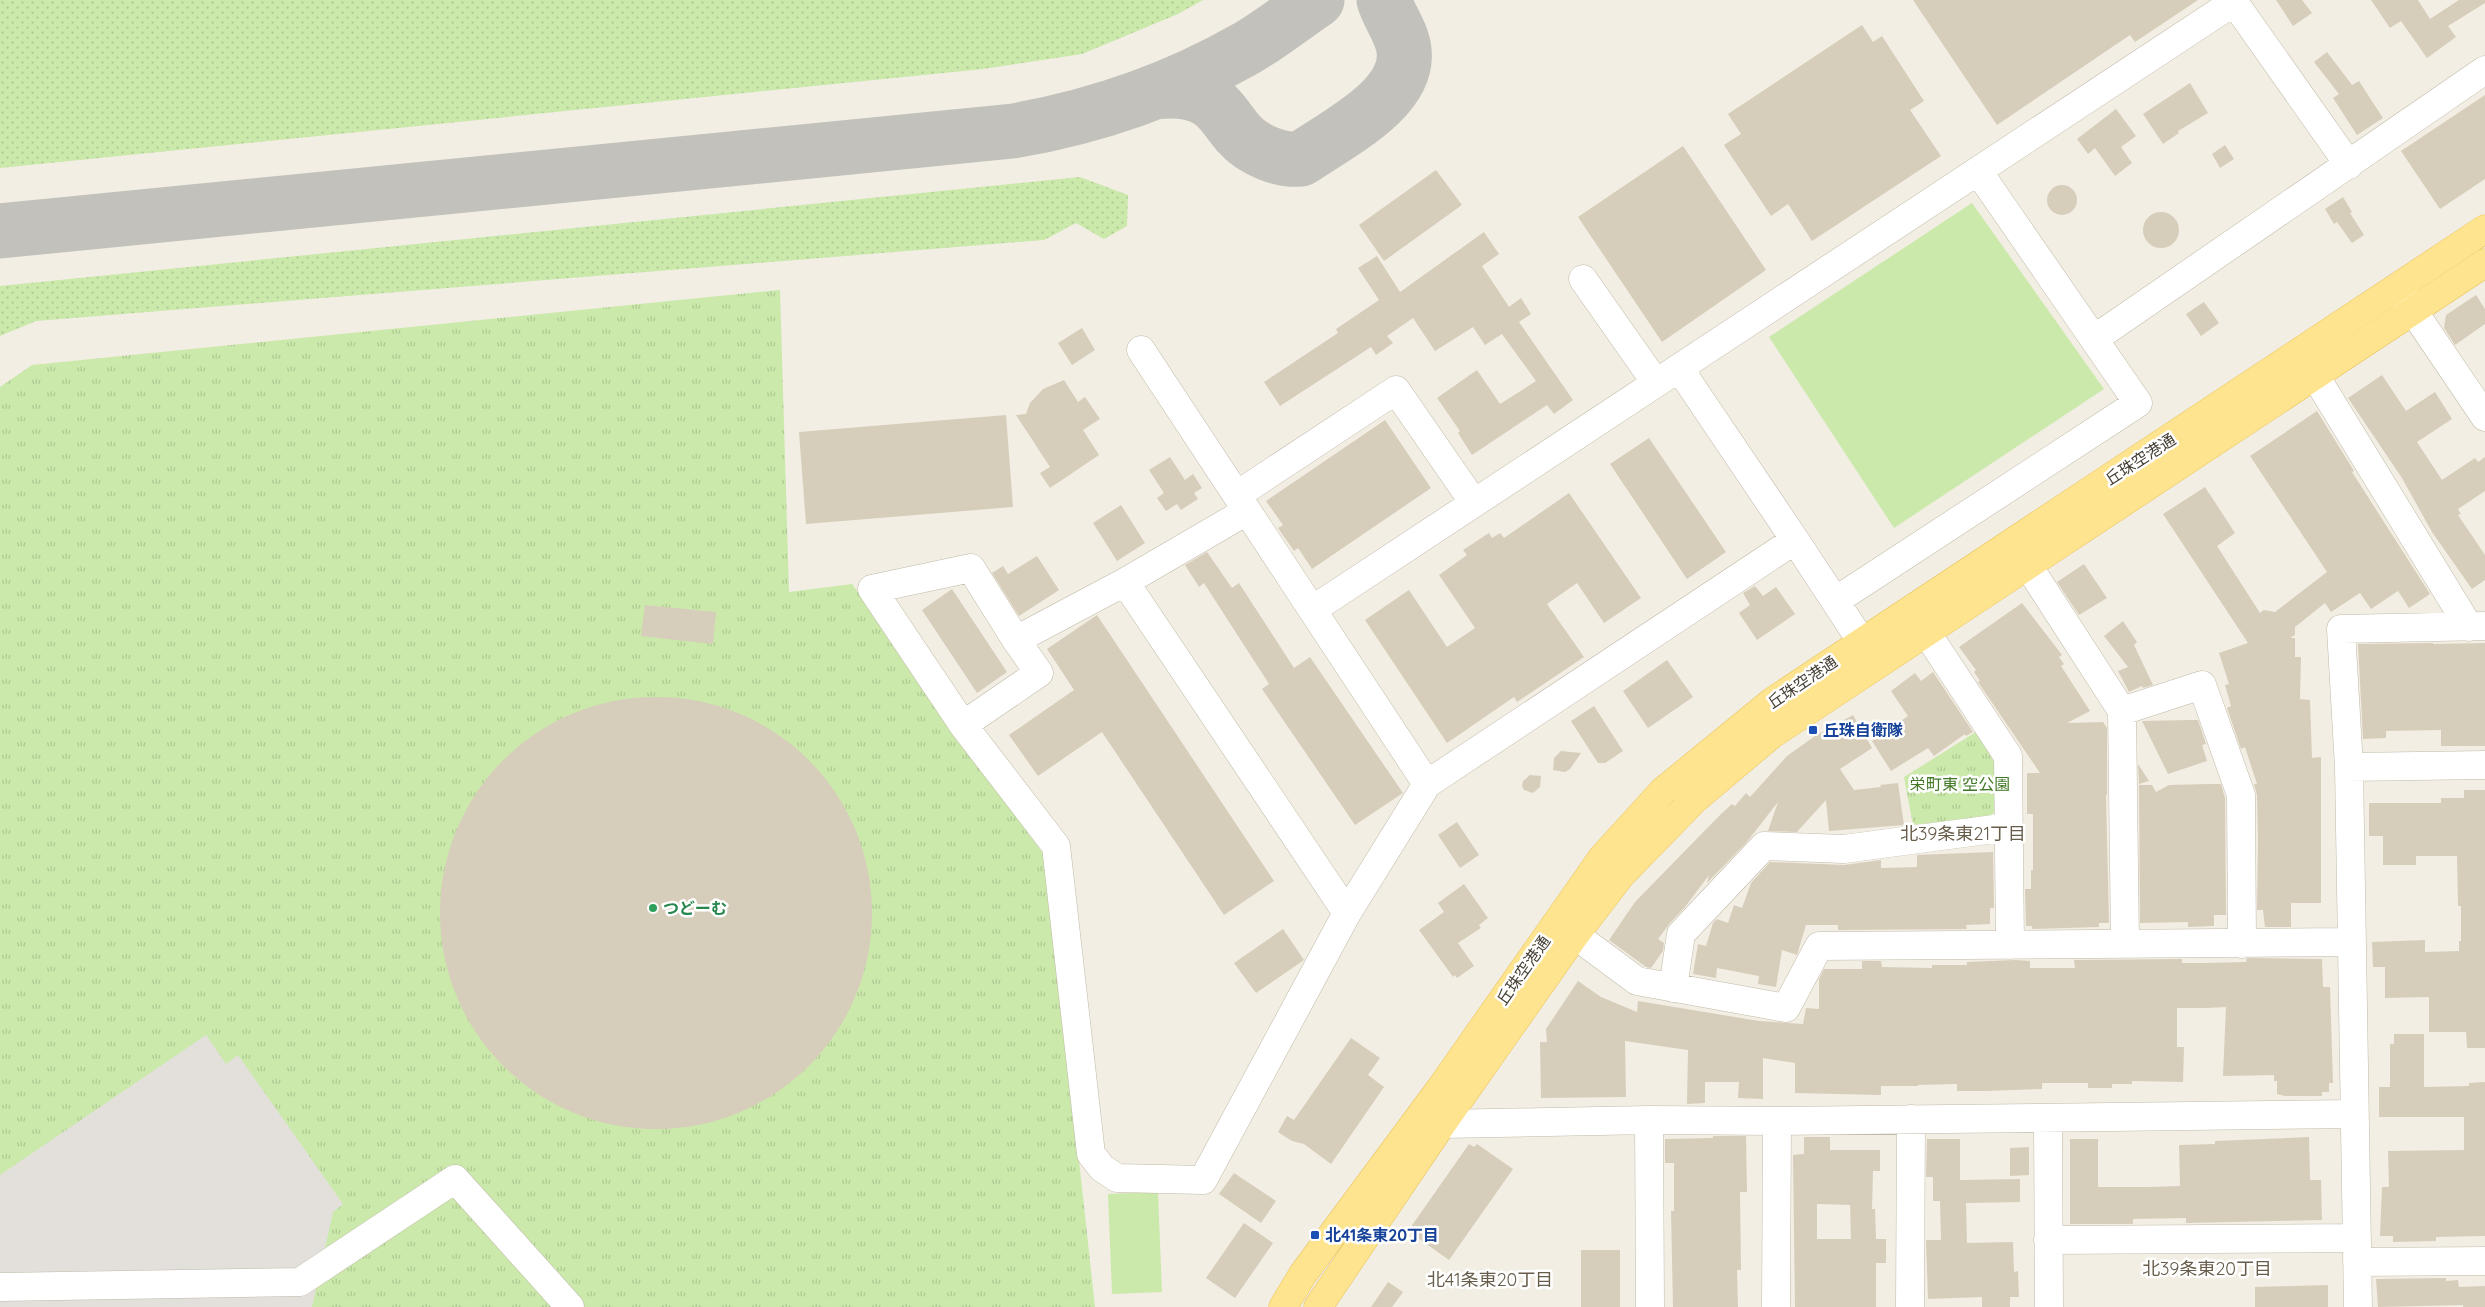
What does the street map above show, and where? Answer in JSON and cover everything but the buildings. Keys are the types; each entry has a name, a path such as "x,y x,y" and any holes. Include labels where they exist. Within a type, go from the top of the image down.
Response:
{"main road":[{"name":"丘珠空港通","path":"1283,1307 1303,1274 1434,1116 1621,875 1694,800 1771,735 1878,666 2027,564 2307,363 2397,287 2485,229"},
{"name":"丘珠空港通","path":"1318,1307 1434,1116 1602,858 1663,791 1773,701 1862,643 2307,363 2412,312 2485,263"}],"street":[{"path":"1312,610 2234,2 2349,165"},
{"path":"2094,339 2485,70"},
{"path":"1835,602 2138,403 1978,171"},
{"path":"1583,279 1656,383"},
{"path":"2397,287 2412,312 2485,417"},
{"path":"1141,350 1428,784"},
{"path":"2307,363 2477,626"},
{"path":"1679,368 1878,666"},
{"path":"1016,640 1125,582 1242,503 1396,390 1474,503"},
{"path":"963,725 1039,673 971,568 872,589 963,725 1056,846 1092,1154 1102,1168 1117,1178 1202,1180 1347,913 1428,784 1794,540"},
{"path":"2027,564 2122,711 2125,944"},
{"path":"1125,582 1347,913"},
{"path":"2358,1307 2353,1114 2349,767 2341,629 2477,626"},
{"path":"1926,632 2008,756 2010,945"},
{"path":"2122,711 2202,685 2241,795 2242,944"},
{"path":"2349,767 2485,765"},
{"path":"1673,988 1681,934 1764,846 1844,849 2009,827"},
{"path":"1575,935 1637,981 1786,1008 1818,946 2351,942"},
{"path":"1434,1116 1777,1121 2353,1114"},
{"path":"2048,1118 2048,1307"},
{"path":"1910,1307 1911,1119"},
{"path":"1649,1120 1650,1307"},
{"path":"1776,1307 1777,1121"},
{"path":"0,1287 300,1282 455,1179 570,1307"},
{"path":"2048,1240 2357,1250 2485,1261"}],"green space":[{"path":"0,0 1203,0 1178,14 1082,54 983,69 0,168"},
{"path":"1080,177 1128,195 1127,226 1104,239 1076,223 1044,240 36,321 0,336 0,286"},
{"path":"1972,203 2104,389 1894,528 1769,337"},
{"path":"780,290 789,592 852,584 1046,858 1095,1307 0,1307 0,387 32,365"},
{"name":"栄町東 空公園","path":"1976,732 1995,764 1997,810 1990,816 1913,825 1904,777"},
{"path":"1158,1192 1162,1292 1112,1294 1108,1194"}],"shaded area":[{"path":"206,1035 226,1064 238,1055 343,1204 333,1212 312,1307 0,1307 0,1175"}],"taxiway":[{"path":"0,231 1013,131 1103,110 1190,77 1254,44 1317,0"},
{"path":"1155,92 1169,91 1196,94 1213,103 1239,134 1252,145 1276,156 1301,159 1368,114 1396,84 1403,68 1404,50 1401,37 1384,0"}],"place":[{"name":"丘珠自衛隊","path":"1813,730"},
{"name":"つどーむ","path":"653,908"},
{"name":"北41条東20丁目","path":"1315,1235"}],"district":[{"name":"北39条東21丁目","path":"1963,833"},
{"name":"北39条東20丁目","path":"2207,1268"},
{"name":"北41条東20丁目","path":"1490,1279"}]}
